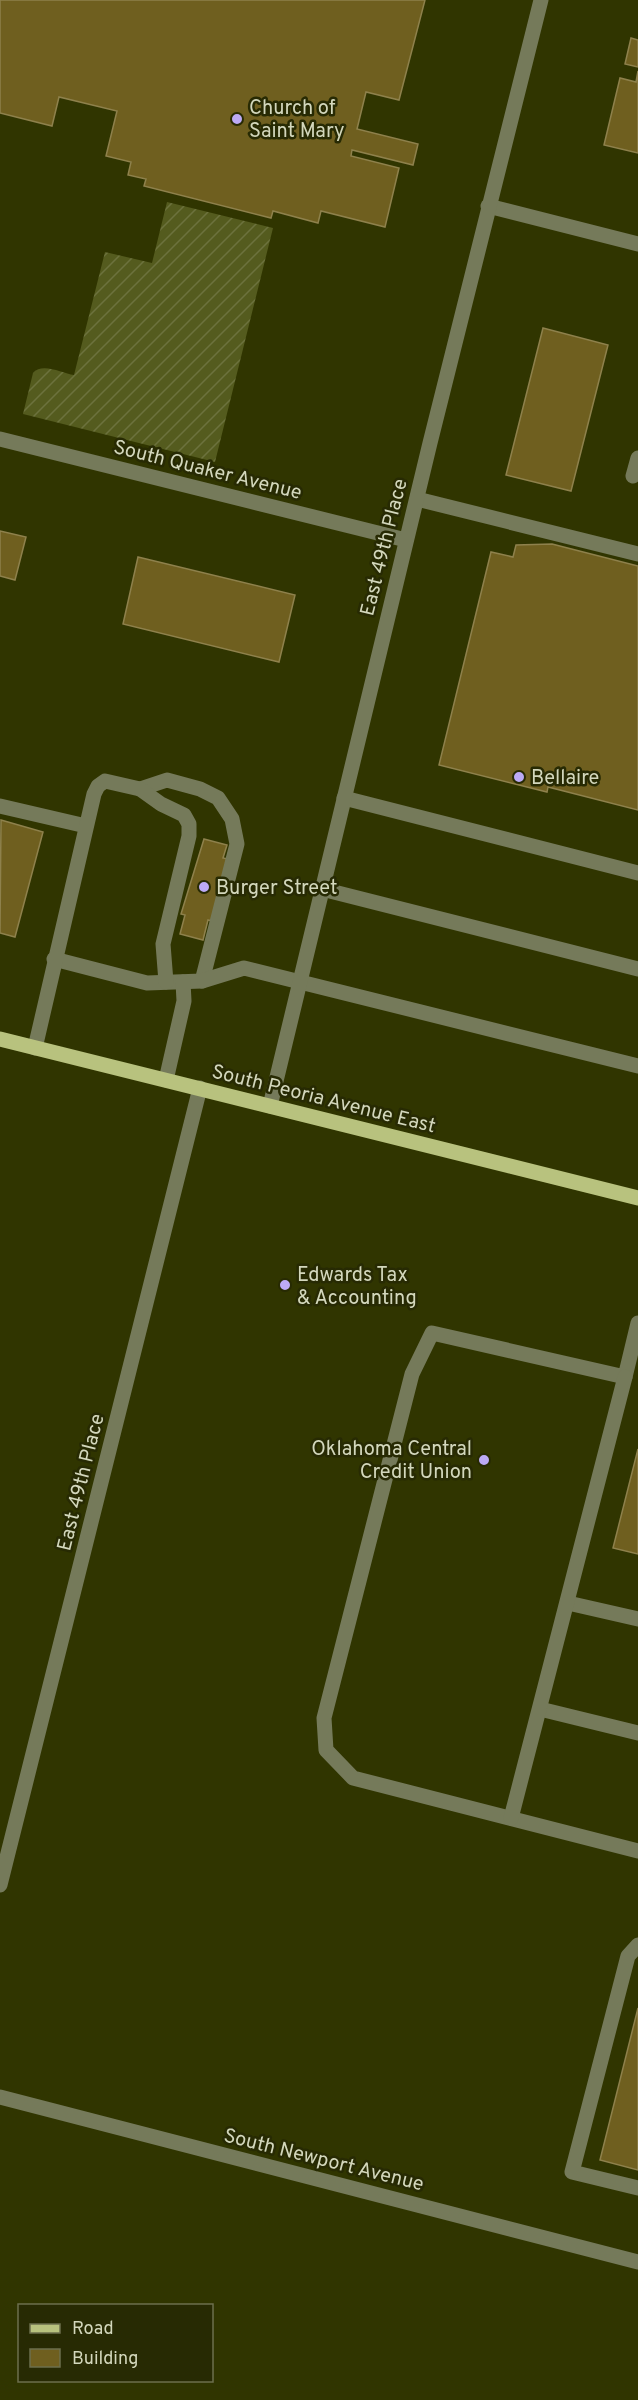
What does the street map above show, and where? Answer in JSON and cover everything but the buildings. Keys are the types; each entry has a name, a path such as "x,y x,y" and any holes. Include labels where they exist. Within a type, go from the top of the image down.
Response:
{"main road":[{"name":"South Peoria Avenue East","path":"0,1039 638,1197"}],"street":[{"name":"East 49th Place","path":"270,1106 406,540 541,0"},
{"path":"488,206 638,244"},
{"name":"South Quaker Avenue","path":"0,439 406,540"},
{"path":"633,476 638,458"},
{"path":"417,499 638,554"},
{"path":"140,789 167,780 200,789 218,798 232,819 237,844 202,981"},
{"path":"35,1048 86,826 98,786 105,781 140,789 161,804 184,815 189,824 189,836 163,944 166,982"},
{"path":"344,798 638,873"},
{"path":"0,806 86,826"},
{"path":"322,889 638,969"},
{"path":"54,960 147,983 202,981 244,968 638,1066"},
{"path":"166,1080 184,1001 183,982"},
{"name":"East 49th Place","path":"0,1885 200,1088"},
{"path":"511,1818 638,1323"},
{"path":"625,1377 432,1333 412,1374 324,1718 326,1750 353,1778 638,1851"},
{"path":"568,1602 638,1619"},
{"path":"540,1709 638,1733"},
{"path":"638,1946 628,1956 572,2172 638,2188"},
{"name":"South Newport Avenue","path":"0,2097 638,2262"}],"green space":[{"path":"167,202 273,228 215,462 23,414 33,373 47,368 74,375 105,252 152,263"}],"place":[{"name":"Church of Saint Mary","path":"237,119"},
{"name":"Bellaire","path":"519,777"},
{"name":"Burger Street","path":"204,887"},
{"name":"Edwards Tax & Accounting","path":"285,1285"},
{"name":"Oklahoma Central Credit Union","path":"484,1460"}]}
